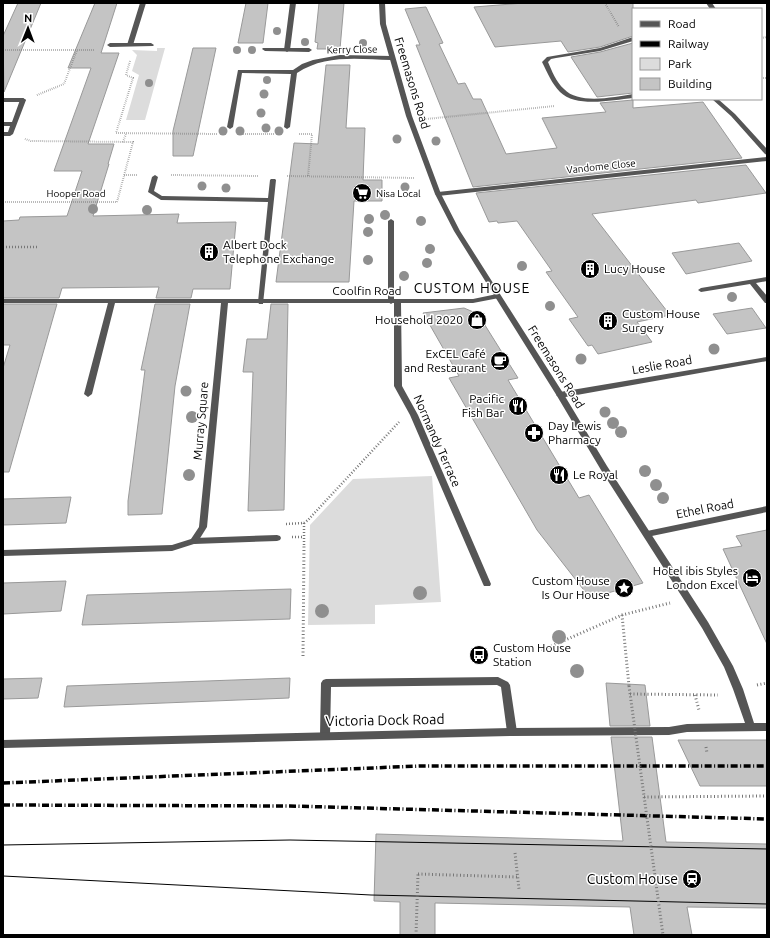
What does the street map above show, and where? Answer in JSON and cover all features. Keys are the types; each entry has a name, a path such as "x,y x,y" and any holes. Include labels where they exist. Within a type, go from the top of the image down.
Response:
{"street":[{"path":"130,45 143,3"},
{"path":"287,50 293,3"},
{"name":"Freemasons Road","path":"382,3 383,24 391,58 410,120 438,194 462,240 560,395 604,468 688,599 728,666 751,727"},
{"path":"632,39 626,40 608,48 549,58 545,62 562,92 591,100 632,96"},
{"path":"110,45 151,45"},
{"path":"265,50 309,50"},
{"name":"Kerry Close","path":"230,127 240,72 294,72 302,65 326,58 391,58"},
{"path":"287,127 294,72"},
{"path":"3,100 23,100 14,124 6,134"},
{"path":"716,100 733,115 767,153"},
{"path":"3,124 14,124"},
{"name":"Vandome Close","path":"438,194 767,159"},
{"path":"155,178 151,192 161,198 270,200"},
{"path":"261,302 273,180"},
{"path":"391,220 394,302"},
{"path":"701,290 767,279"},
{"path":"752,282 767,301"},
{"name":"Coolfin Road","path":"3,301 394,302 473,301 497,296"},
{"path":"88,394 112,301"},
{"name":"Murray Square","path":"194,540 203,526 225,302"},
{"name":"Normandy Terrace","path":"394,302 398,386 414,415 487,584"},
{"name":"Leslie Road","path":"560,395 767,359"},
{"name":"Ethel Road","path":"647,534 767,509"},
{"path":"3,553 172,548 194,540 277,538"},
{"path":"325,736 326,683 498,681 505,685 512,732"},
{"name":"Victoria Dock Road","path":"3,744 512,732 669,731 687,728 767,727"}],"path":[{"path":"605,3 626,40"},
{"path":"3,50 98,50"},
{"path":"23,100 64,84 77,50"},
{"path":"132,56 126,75 133,78 116,133 142,134"},
{"path":"410,120 562,106"},
{"path":"6,134 31,141 123,142 126,134"},
{"path":"308,176 312,134"},
{"name":"Hooper Road","path":"3,202 117,202 133,142 123,142"},
{"path":"3,248 38,247"},
{"path":"303,656 304,523 403,418 414,415"},
{"path":"538,650 545,649 622,615 688,599"},
{"path":"622,615 630,694 663,935"},
{"path":"754,685 767,682"},
{"path":"630,694 718,695"},
{"path":"695,694 700,717"},
{"path":"706,747 707,752"},
{"path":"644,797 767,796"},
{"path":"515,852 519,889"},
{"path":"416,935 418,874 517,877"}],"green space":[{"path":"157,48 165,48 145,120 126,120 139,75 132,71 137,55 132,50 157,51"},
{"path":"432,476 441,602 375,605 375,624 308,625 310,525 353,479"}],"building":[{"path":"18,3 41,3 4,92 3,36"},
{"path":"95,3 117,3 101,53 119,53 88,144 114,144 93,216 179,214 177,223 236,222 230,289 193,289 191,298 156,298 159,287 62,288 59,298 3,298 3,221 19,220 20,217 67,216 82,171 54,171 91,68 68,68"},
{"path":"246,3 268,3 263,43 238,43"},
{"path":"319,3 344,3 340,49 317,49 318,43 315,42"},
{"path":"524,3 633,3 632,36 600,47 568,52 561,41 495,47 474,7"},
{"path":"426,7 443,43 439,44 458,84 465,83 473,99 481,99 506,154 557,148 542,118 606,112 600,103 633,100 633,108 703,102 742,158 473,187 416,45 420,45 405,9"},
{"path":"632,43 632,93 597,97 571,57 600,52"},
{"path":"193,48 216,48 193,156 173,156 173,131"},
{"path":"326,65 350,65 346,128 365,128 363,180 382,180 382,201 354,201 349,282 276,282 294,143 318,144"},
{"path":"746,165 766,193 698,203 696,200 592,214 670,315 637,322 652,342 598,354 592,345 588,346 569,319 578,317 546,272 552,271 517,221 498,223 497,221 489,222 476,193"},
{"path":"739,243 752,261 686,274 672,253"},
{"path":"3,304 57,304 9,472 3,472 3,368 10,345 3,345"},
{"path":"155,304 190,304 175,386 162,514 128,515 128,501 145,370 141,370"},
{"path":"271,304 288,304 284,510 248,511 253,372 243,372 247,339 267,339"},
{"path":"464,308 478,314 518,378 508,380 579,498 589,495 643,583 590,598 537,530 449,378 459,376 423,313"},
{"path":"752,308 766,328 727,334 713,314"},
{"path":"71,497 66,523 3,525 3,499"},
{"name":"Hotel ibis Styles London Excel","path":"767,530 767,644 723,549 742,546 736,536"},
{"path":"66,581 61,611 3,614 3,583"},
{"path":"291,589 290,619 82,625 87,595"},
{"path":"42,678 38,698 3,699 3,679"},
{"path":"290,678 289,698 64,707 67,686"},
{"path":"606,683 645,685 650,726 610,726"},
{"path":"611,737 652,737 666,842 767,844 767,908 687,907 692,935 634,935 630,907 435,903 435,935 400,935 400,902 374,901 376,834 623,841"},
{"path":"678,740 767,740 767,786 700,786"}],"tram line":[{"path":"3,845 290,840 767,849"},
{"path":"3,876 371,895 767,904"}],"railway":[{"path":"3,783 420,766 767,766"},
{"path":"3,805 290,806 767,819"}],"place":[{"name":"Nisa Local","path":"362,193"},
{"name":"Albert Dock Telephone Exchange","path":"209,252"},
{"name":"Lucy House","path":"590,269"},
{"name":"Household 2020","path":"477,320"},
{"name":"Custom House Surgery","path":"608,321"},
{"name":"ExCEL Café and Restaurant","path":"500,361"},
{"name":"Pacific Fish Bar","path":"518,406"},
{"name":"Day Lewis Pharmacy","path":"534,433"},
{"name":"Le Royal","path":"559,475"},
{"name":"Hotel ibis Styles London Excel","path":"752,578"},
{"name":"Custom House Is Our House","path":"624,588"},
{"name":"Custom House Station","path":"479,655"},
{"name":"Custom House","path":"692,879"}],"district":[{"name":"CUSTOM HOUSE","path":"472,288"}]}
